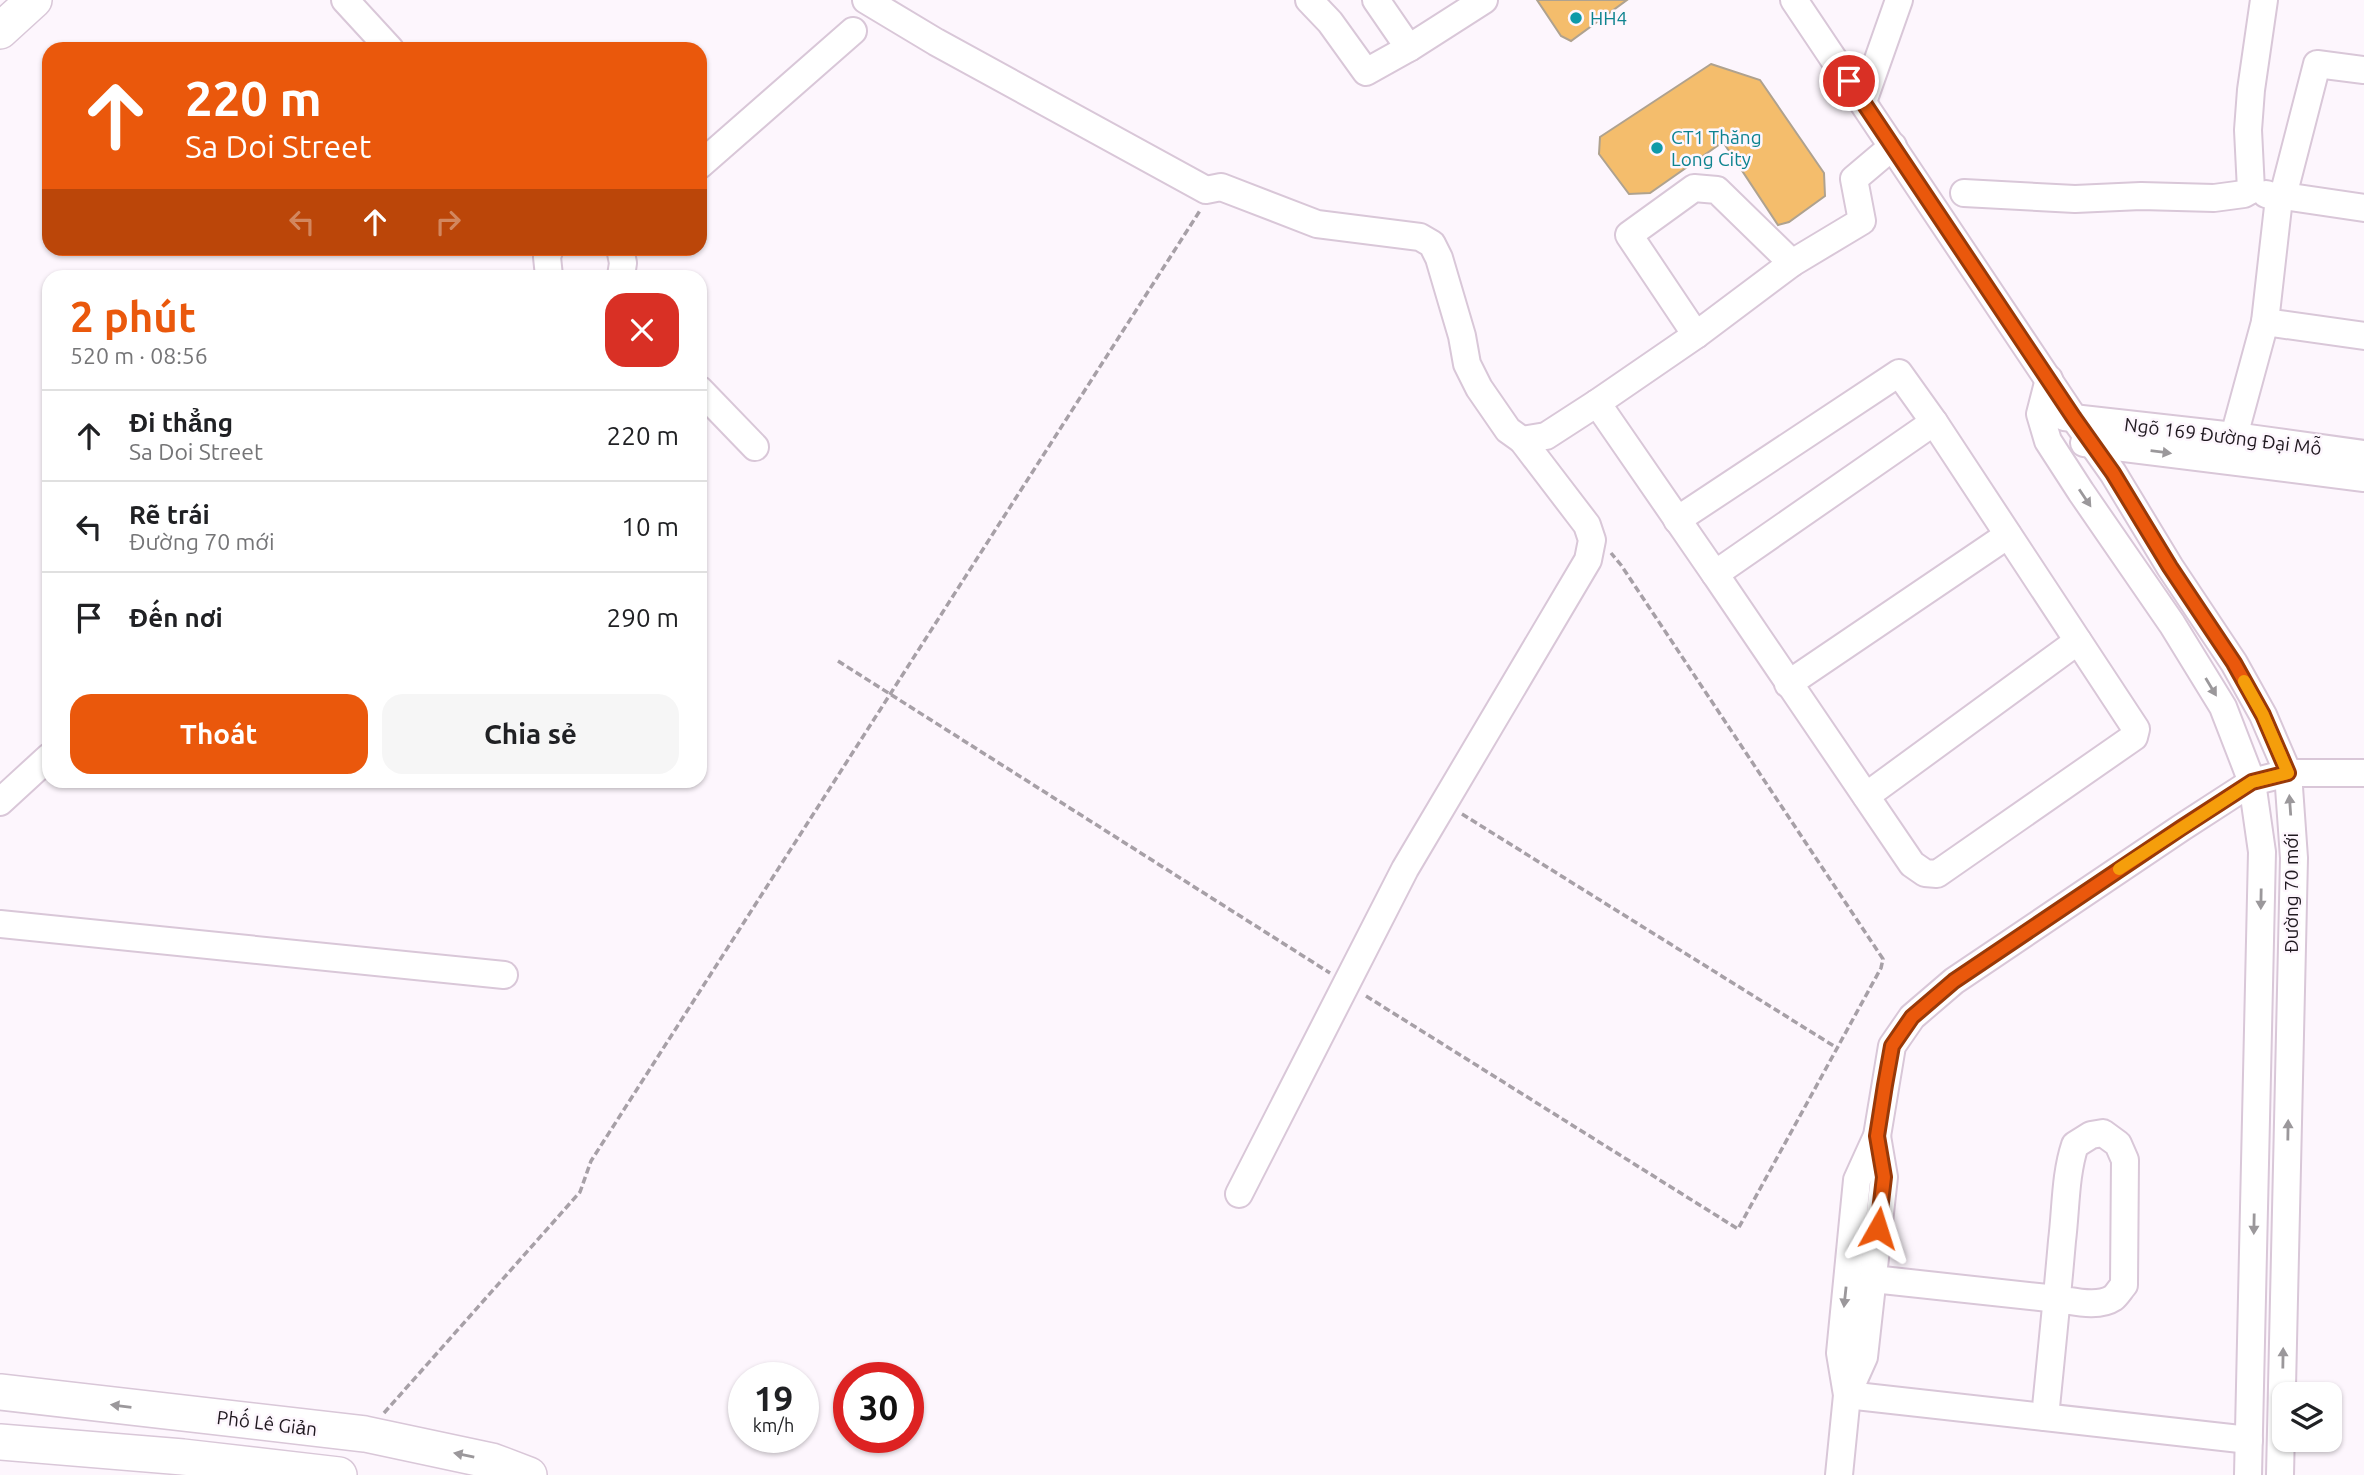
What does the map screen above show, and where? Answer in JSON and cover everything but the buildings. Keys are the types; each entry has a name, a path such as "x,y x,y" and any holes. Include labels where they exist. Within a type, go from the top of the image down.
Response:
{"main road":[{"path":"0,31 34,0"},
{"name":"Phố Lê Giản","path":"0,1392 365,1434 492,1461 529,1475"},
{"path":"0,1442 129,1464 312,1470 339,1475"}],"street":[{"path":"345,0 384,42"},
{"path":"866,0 936,42 1206,190 1221,187 1317,223 1420,237 1432,244 1439,258 1462,336 1467,364 1473,376 1498,417 1508,430 1522,440 1587,525 1592,540 1588,560 1405,869 1239,1194"},
{"path":"1309,0 1330,23 1366,72 1485,0"},
{"path":"1376,0 1409,48"},
{"name":"Đường 70 mới","path":"1794,0 2094,444 2170,567 2234,663 2263,715 2288,773 2294,858 2280,1475"},
{"path":"1863,102 1899,0"},
{"path":"2251,190 2248,130 2264,0"},
{"path":"707,159 853,31"},
{"path":"2234,436 2265,322 2281,197 2317,64 2364,70"},
{"path":"1522,440 1546,436 1597,404 1792,263 1862,221 1854,179 1893,146"},
{"path":"1696,335 1629,235 1694,188 1717,190 1792,263"},
{"path":"1964,193 2050,198 2214,198 2244,194 2251,190 2281,197 2364,208"},
{"path":"2265,322 2364,336"},
{"path":"1597,404 1912,864 1925,873 1937,874 2134,737 2136,729 1899,373 1677,520"},
{"path":"2040,414 2049,379"},
{"path":"707,397 755,447"},
{"name":"Đường 70 mới","path":"2040,414 2048,441 2172,624 2223,707 2252,782 2262,852 2248,1475"},
{"name":"Ngõ 169 Đường Đại Mỗ","path":"2040,414 2364,454"},
{"path":"1715,574 1934,422"},
{"name":"Ngõ 169 Đường Đại Mỗ","path":"2048,441 2094,444 2364,478"},
{"path":"1788,684 2008,535"},
{"path":"1866,796 2078,641"},
{"path":"0,802 42,763"},
{"path":"1839,1475 1847,1395 1840,1353 1857,1180 1877,1136 1892,1046 1912,1017 1954,981 2252,782 2288,773 2364,773"},
{"path":"0,924 504,975"},
{"path":"1873,1279 2057,1299 2094,1303 2113,1298 2124,1284 2125,1160 2118,1144 2103,1133 2091,1135 2075,1145 2069,1163 2057,1299 2045,1417"},
{"path":"1847,1395 1864,1357 1884,1177 1877,1136"},
{"path":"1847,1395 2249,1440"}],"path":[{"path":"365,1434 580,1192 591,1161 1208,198 1221,187"},
{"path":"838,661 1738,1229 1881,968 1883,959 1621,565 1587,525"},
{"path":"1444,803 1837,1048"}],"slow traffic":[{"path":"2119,869 2252,782 2288,773 2263,715 2244,681"}],"place":[{"name":"HH4","path":"1576,18"},
{"name":"CT1 Thăng Long City","path":"1657,148"}],"route":[{"path":"1849,81 2094,444 2170,567 2234,663 2263,715 2288,773 2252,782 2181,828 1954,981 1912,1017 1892,1046 1885,1085 1877,1136 1884,1177 1878,1228"}]}
